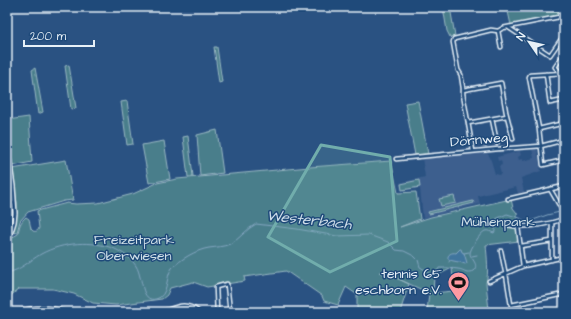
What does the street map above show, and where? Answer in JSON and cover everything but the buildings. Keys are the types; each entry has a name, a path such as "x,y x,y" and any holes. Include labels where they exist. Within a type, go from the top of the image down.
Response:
{"main road":[{"path":"7,145 15,213 14,222 7,244"}],"street":[{"path":"473,151 461,75 458,70 453,42 454,39 492,30 498,31 504,28 563,16 564,22"},
{"path":"509,27 550,55 564,35"},
{"path":"498,31 501,47"},
{"path":"560,73 555,68 564,54"},
{"path":"564,73 530,75 529,77 543,165 564,160"},
{"path":"546,74 550,104 564,100"},
{"path":"463,90 501,83 513,139"},
{"path":"468,123 507,116"},
{"path":"492,119 497,143"},
{"path":"538,129 564,123"},
{"name":"Dörnweg","path":"396,159 541,146 564,140"},
{"path":"508,199 564,186"},
{"path":"550,189 561,208"},
{"path":"7,204 14,203"},
{"path":"507,225 518,227 552,223 564,219"},
{"path":"552,223 552,260"},
{"path":"518,227 523,266"},
{"path":"521,246 552,241"},
{"path":"501,251 511,305 564,294"},
{"path":"489,281 523,266 564,257"},
{"path":"217,312 216,287 227,284 230,312"},
{"path":"162,312 177,307 187,306 193,307 199,312"},
{"path":"19,312 43,307 66,312"}],"highlighted area":[{"path":"321,145 390,157 397,241 330,272 268,237"}],"shaded area":[{"path":"532,149 537,149 541,171 521,178 524,192 518,193 516,187 478,196 480,204 423,218 420,188 401,191 400,183 425,177 422,158 487,153 490,157 495,174 498,175 501,174 499,166 502,165 501,160 498,161 497,157 520,151 521,155 518,157 519,160 522,159 523,161 534,158"},
{"path":"460,249 464,253 467,263 465,264 448,259 451,253 456,253"}],"green space":[{"path":"443,7 450,7 455,36 450,37 447,31"},
{"path":"507,7 564,7 564,14 511,25"},
{"path":"214,47 217,47 222,82 219,83"},
{"path":"69,65 76,108 71,109 65,66"},
{"path":"35,68 43,112 38,114 32,70"},
{"path":"127,101 133,144 127,145 121,102"},
{"path":"418,101 428,154 415,155 405,103"},
{"path":"29,117 32,162 12,166 7,140 7,120"},
{"path":"217,130 223,173 200,176 197,135"},
{"path":"188,136 193,176 188,177 183,137"},
{"path":"164,141 170,179 149,183 142,145"},
{"path":"66,160 73,200 64,201 28,212 20,221 17,232 15,233 13,231 17,203 12,169"},
{"name":"Freizeitpark Oberwiesen","path":"391,161 398,193 416,192 420,219 400,227 431,217 511,199 513,208 517,213 519,241 486,245 488,269 486,283 489,310 469,312 427,312 429,293 392,276 409,284 400,312 357,312 357,295 359,296 346,287 338,305 324,301 322,296 286,271 244,277 245,281 207,287 193,282 170,288 167,295 162,299 116,305 93,303 74,294 53,289 19,289 7,297 7,253 11,238 18,234 20,225 26,217 29,219 31,229 33,231 37,231 39,228 37,211 67,203 98,203 133,194 157,183 177,179","holes":["452,268 454,291 433,293 434,277"]},
{"path":"419,180 420,187 402,190 401,184"},
{"path":"454,196 456,203 441,206 439,199"},
{"path":"473,201 474,203 429,214 428,212"}],"waterway":[{"name":"Westerbach","path":"7,273 21,268 41,254 59,247 87,243 97,244 115,249 129,258 137,268 144,292 148,298 156,299 163,294 172,268 180,261 199,251 230,244 256,224 337,236 369,235 388,242 396,250 404,251 414,256 418,260 420,267 432,274 439,268 459,269 470,272 476,267 470,254 471,249 483,232 487,231 494,233 496,219 507,214 528,222 564,211"},
{"name":"Westerbach","path":"512,222 524,221"},
{"name":"Westerbach","path":"464,253 469,252"},
{"name":"Westerbach","path":"472,256 477,255"}],"place":[{"name":"tennis 65 eschborn e.V.","path":"458,302"}],"park label":[{"name":"Mühlenpark","path":"498,222"}]}
